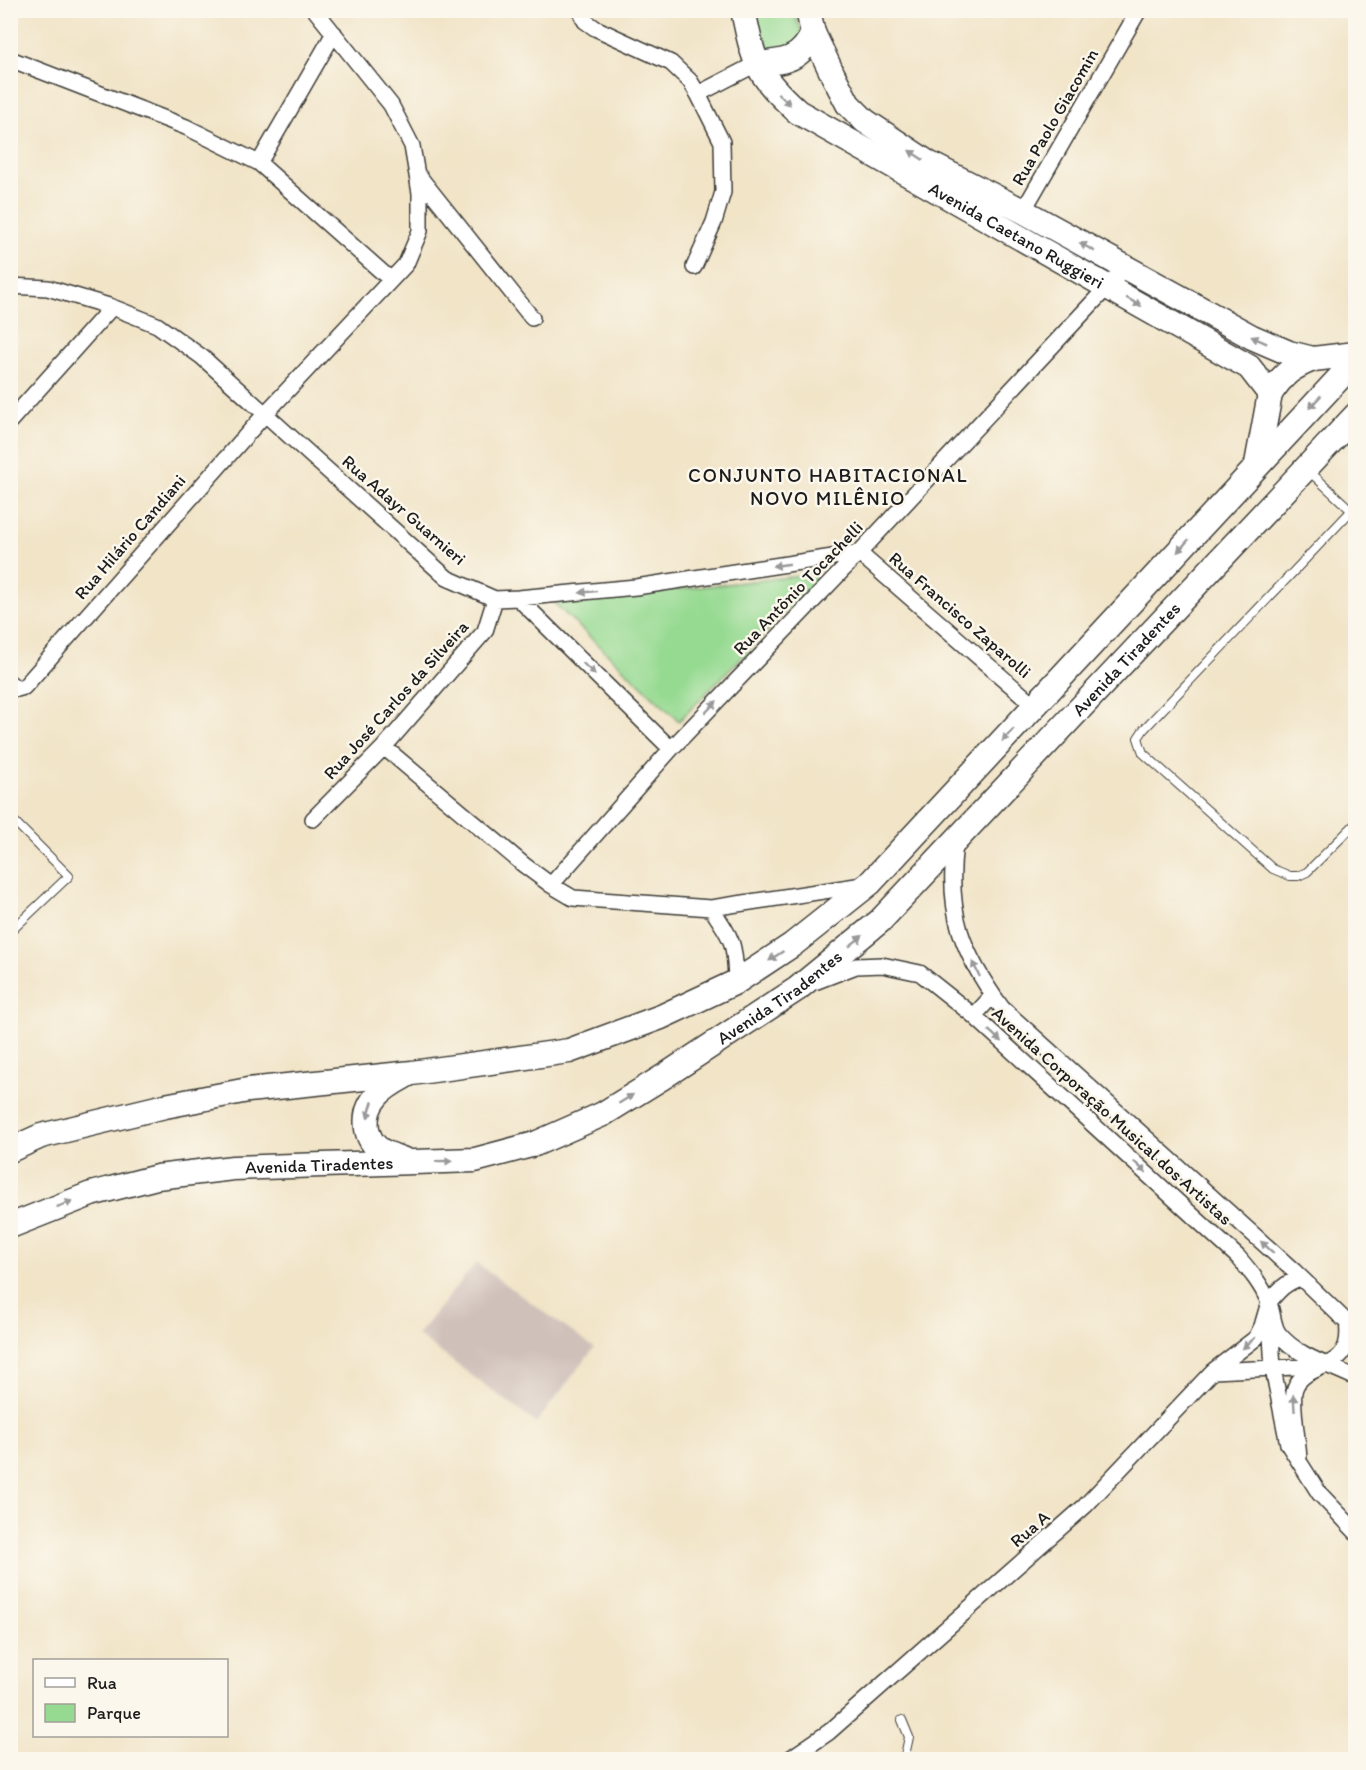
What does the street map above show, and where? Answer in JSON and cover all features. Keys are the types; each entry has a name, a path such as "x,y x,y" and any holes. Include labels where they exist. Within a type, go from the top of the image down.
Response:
{"main road":[{"name":"Avenida Caetano Ruggieri","path":"743,10 756,64 771,88 798,112 1250,367 1270,394"},
{"name":"Avenida Caetano Ruggieri","path":"811,22 848,104 865,121 928,163 1252,337 1289,353 1312,359 1356,354"},
{"path":"756,64 788,60 808,46 811,22"},
{"path":"1257,464 1270,394 1280,378 1292,368 1312,359"},
{"name":"Avenida Tiradentes","path":"10,1150 41,1136 165,1106 248,1090 412,1073 569,1051 662,1017 736,982 792,945 870,884 1257,464 1356,360"},
{"name":"Avenida Tiradentes","path":"10,1226 91,1194 157,1177 233,1168 475,1160 535,1144 603,1114 797,989 880,921 1356,415"},
{"path":"408,1162 381,1150 369,1139 366,1124 374,1098 385,1087 412,1073"}],"street":[{"name":"Rua Hilário Candiani","path":"17,685 406,264 420,231 420,193 412,146 391,105 315,10"},
{"path":"580,10 585,21 596,28 671,63 690,81 722,142 723,192 714,222 694,267"},
{"name":"Rua Paolo Giacomin","path":"1023,212 1139,10"},
{"path":"259,164 334,33"},
{"path":"10,59 186,127 259,164 392,280"},
{"path":"698,94 756,64"},
{"path":"417,173 532,318"},
{"name":"Rua Antônio Tocachelli","path":"551,885 671,749 859,553 1125,268"},
{"name":"Rua Adayr Guarnieri","path":"10,286 48,288 157,324 202,357 266,413 447,578 495,598 636,587 859,553"},
{"path":"10,421 112,308"},
{"name":"Rua Francisco Zaparolli","path":"859,553 1035,706"},
{"name":"Rua José Carlos da Silveira","path":"313,819 384,747 485,631 495,598"},
{"path":"518,598 671,749"},
{"path":"384,747 524,865 573,898 711,908 870,884"},
{"name":"Avenida Corporação Musical dos Artistas","path":"955,843 952,871 956,919 974,966 1002,1008 1301,1278 1351,1327"},
{"path":"711,908 730,936 735,951 736,982"},
{"name":"Avenida Corporação Musical dos Artistas","path":"797,989 856,966 882,965 920,973 974,1016 1238,1257 1256,1278 1269,1302 1278,1333 1309,1358 1356,1378"},
{"path":"974,1016 993,995"},
{"path":"1301,1278 1281,1287 1269,1302 1273,1369 1288,1444 1319,1494 1356,1532"},
{"name":"Rua A","path":"788,1760 829,1732 1085,1506 1213,1371 1256,1338 1269,1302"},
{"path":"1299,1461 1294,1389 1304,1374 1329,1365 1339,1356 1346,1346 1351,1327"},
{"path":"1213,1371 1329,1365"}],"lane":[{"path":"1306,469 1354,512 1144,729 1138,738 1143,753 1259,857 1281,873 1298,876 1307,872 1356,823"},
{"path":"10,817 69,876 10,932"},
{"path":"10,1142 41,1136"},
{"path":"902,1720 909,1737 904,1760"}],"shaded area":[{"path":"476,1263 594,1348 536,1423 417,1335"}],"green space":[{"path":"756,11 792,11 802,31 799,44 774,52 769,49 761,34"},
{"path":"816,574 814,584 679,721 554,603"}],"district":[{"name":"CONJUNTO HABITACIONAL NOVO MILÊNIO","path":"828,486"}]}
